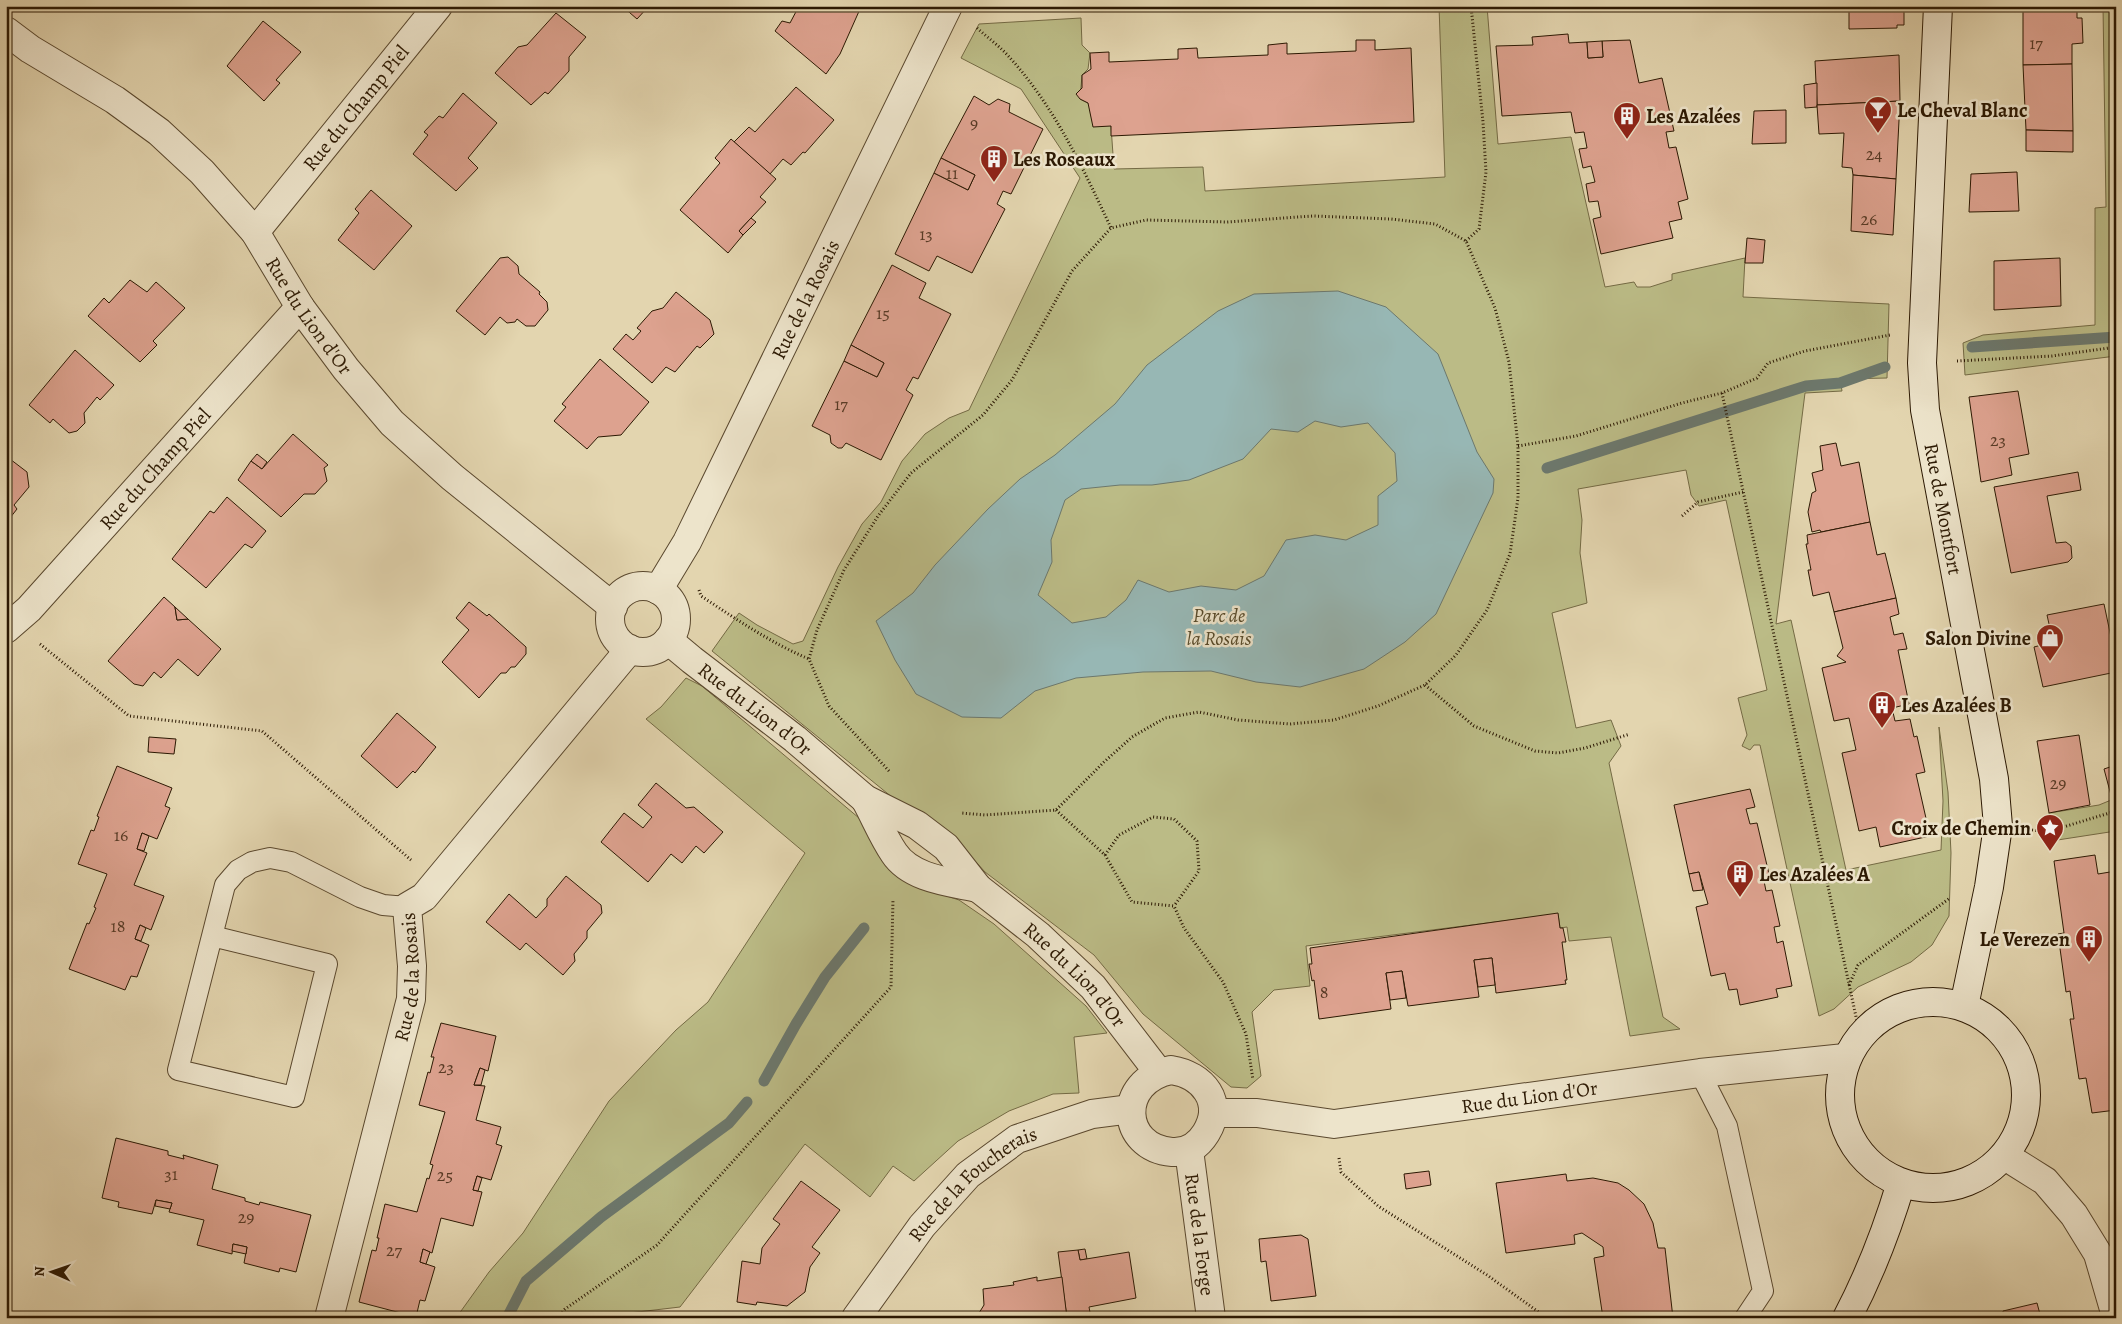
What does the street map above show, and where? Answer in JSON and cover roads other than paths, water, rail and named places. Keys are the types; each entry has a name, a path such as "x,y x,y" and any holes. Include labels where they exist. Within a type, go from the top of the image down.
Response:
{"street":[{"name":"Rue du Champ Piel","path":"255,232 438,6"},
{"name":"Rue de la Rosais","path":"658,590 687,542 948,6"},
{"name":"Rue de Montfort","path":"1938,6 1922,350 1925,410 1994,779 1998,826 1990,887 1964,1006"},
{"name":"Rue du Lion d'Or","path":"6,31 30,49 115,100 159,132 202,172 255,232 300,306 346,370 392,423 452,478 613,607"},
{"name":"Rue du Champ Piel","path":"10,626 29,609 300,306"},
{"path":"637,586 648,586 658,590 672,603 675,612 676,622 668,640 660,647 651,651 640,652 621,644 611,626 613,607 618,597 637,586"},
{"name":"Rue du Lion d'Or","path":"668,640 795,739 865,799 932,836 946,846 978,888 1038,935 1093,988 1158,1073"},
{"name":"Rue de la Rosais","path":"329,1318 410,999 412,966 407,908 424,897 630,649"},
{"name":"Rue du Lion d'Or","path":"865,799 895,855 910,867 925,876 978,888"},
{"path":"1926,1001 1964,1006 1995,1025 2017,1053 2027,1088 2022,1124 2005,1156 1975,1179 1939,1189 1901,1183 1871,1165 1849,1136 1840,1102 1845,1058 1860,1036 1890,1012 1926,1001"},
{"name":"Rue du Lion d'Or","path":"1213,1113 1256,1113 1334,1124 1700,1073 1845,1058"},
{"path":"1171,1070 1196,1078 1206,1088 1211,1099 1213,1113 1210,1127 1202,1140 1189,1150 1162,1151 1149,1145 1139,1135 1132,1123 1131,1109 1139,1087 1148,1078 1158,1073 1171,1070"},
{"name":"Rue de la Foucherais","path":"856,1318 922,1226 968,1175 1017,1140 1092,1114 1131,1109"},
{"name":"Rue de la Forge","path":"1189,1150 1211,1318"},
{"path":"2005,1156 2045,1181 2074,1214 2098,1254 2116,1316"},
{"path":"1847,1318 1864,1286 1878,1252 1901,1183"}],"lane":[{"path":"212,936 327,964 294,1097 178,1070 212,936 225,885 238,870 252,862 270,858 291,862 333,884 376,902 395,908 407,908"},
{"path":"1700,1073 1727,1126 1763,1291 1745,1318"}],"water":[{"path":"1338,291 1386,307 1438,354 1477,452 1494,479 1493,493 1436,614 1405,642 1364,669 1300,687 1256,682 1211,671 1143,672 1076,678 1035,691 1001,718 962,717 916,694 895,660 876,621 913,593 935,565 988,509 1020,479 1055,455 1115,404 1147,365 1218,311 1254,294","holes":["1315,421 1341,427 1368,423 1395,453 1397,481 1378,496 1378,525 1346,540 1315,535 1286,540 1264,576 1236,590 1201,586 1169,592 1138,580 1126,600 1106,617 1072,623 1038,595 1052,562 1051,540 1065,500 1081,489 1120,485 1152,485 1189,480 1243,459 1271,429 1298,432"]}],"waterway":[{"path":"1972,347 2116,337"},
{"path":"1547,468 1806,386 1840,383 1885,367"},
{"path":"764,1081 825,977 864,928"},
{"path":"507,1318 526,1281 601,1217 729,1123 747,1102"}],"place":[{"name":"Le Cheval Blanc","path":"1878,134"},
{"name":"Les Azalées","path":"1627,140"},
{"name":"Les Roseaux","path":"994,183"},
{"name":"Salon Divine","path":"2050,662"},
{"name":"Les Azalées B","path":"1882,729"},
{"name":"Croix de Chemin","path":"2050,852"},
{"name":"Les Azalées A","path":"1740,898"},
{"name":"Le Verezen","path":"2089,963"}],"park label":[{"name":"Parc de la Rosais","path":"1219,626"}]}
